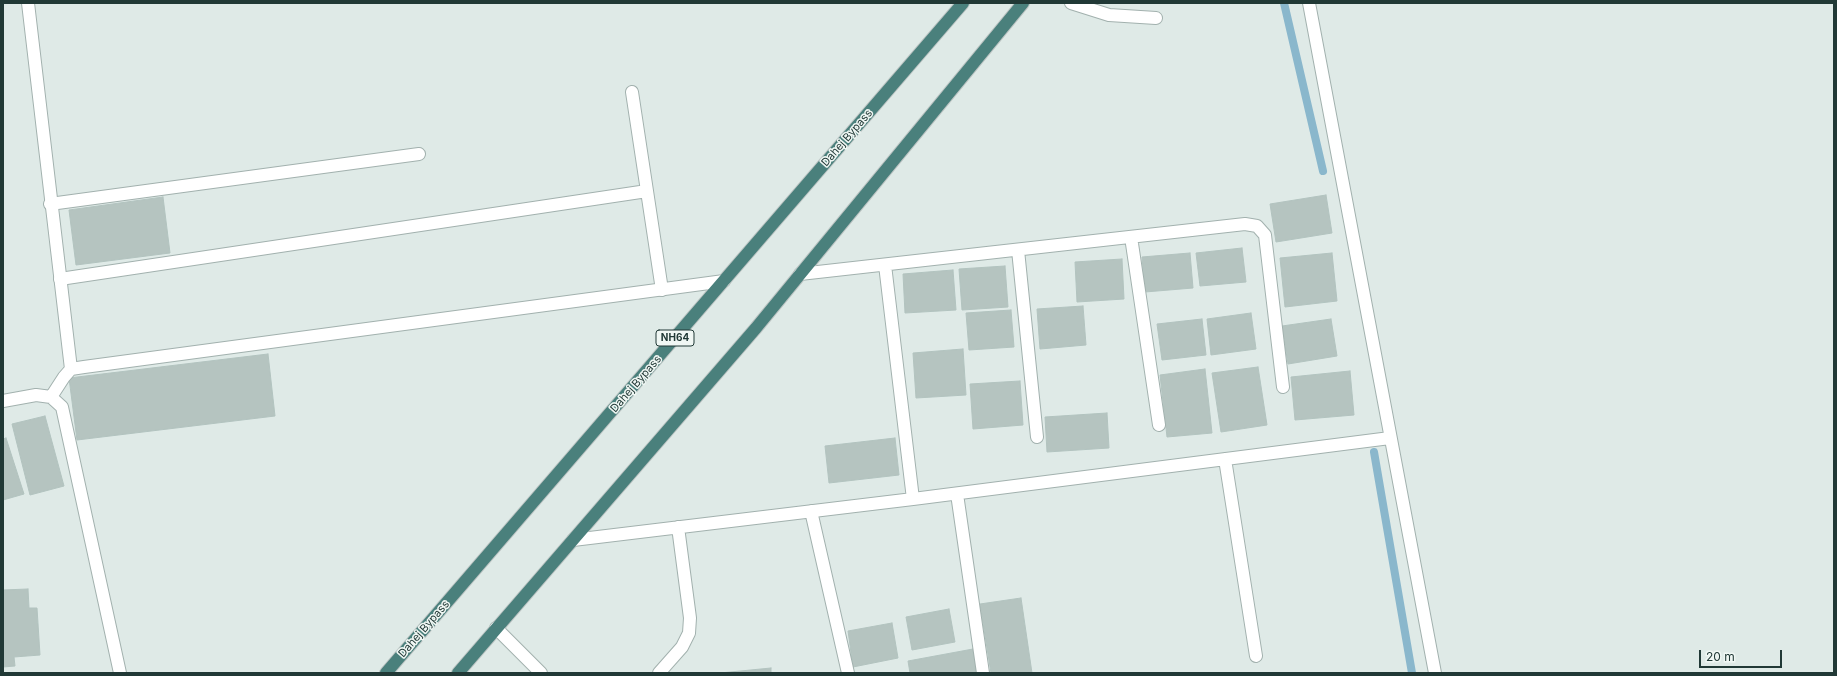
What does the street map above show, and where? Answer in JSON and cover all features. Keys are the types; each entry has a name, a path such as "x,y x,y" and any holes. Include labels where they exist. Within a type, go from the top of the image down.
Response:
{"highway":[{"name":"Dahej Bypass","path":"386,673 963,3"},
{"path":"458,673 756,328 1023,3"}],"street":[{"path":"28,3 50,204 71,369"},
{"path":"1071,3 1109,15 1156,18"},
{"path":"1308,3 1435,673"},
{"path":"632,92 662,290"},
{"path":"50,204 419,154"},
{"path":"60,279 647,191"},
{"path":"800,274 1245,224 1257,226 1265,235 1283,386"},
{"path":"1132,237 1159,425"},
{"path":"1018,250 1037,437"},
{"path":"885,265 913,499"},
{"path":"51,397 71,369 724,281"},
{"path":"3,401 36,395 51,397 62,407 120,673"},
{"path":"573,540 957,494 1390,438"},
{"path":"1225,459 1256,656"},
{"path":"957,494 983,673"},
{"path":"811,511 848,673"},
{"path":"659,673 682,647 689,633 690,618 678,527"},
{"path":"496,628 541,673"}],"building":[{"path":"1326,195 1332,233 1276,242 1270,204"},
{"path":"163,197 170,253 76,265 69,210"},
{"path":"1242,248 1246,282 1200,286 1196,253"},
{"path":"1190,253 1193,288 1145,292 1142,257"},
{"path":"1332,253 1337,301 1285,307 1280,258"},
{"path":"1122,259 1124,299 1077,302 1075,262"},
{"path":"1005,266 1008,307 962,310 959,269"},
{"path":"953,270 956,310 905,313 903,274"},
{"path":"1083,306 1086,345 1040,349 1037,309"},
{"path":"1011,310 1014,347 969,350 966,313"},
{"path":"1251,313 1256,349 1211,355 1207,319"},
{"path":"1202,319 1206,355 1162,360 1157,324"},
{"path":"1331,319 1337,356 1288,364 1282,326"},
{"path":"963,349 966,395 916,398 913,353"},
{"path":"268,354 275,416 77,440 69,378"},
{"path":"1258,367 1267,425 1221,432 1212,373"},
{"path":"1205,369 1212,433 1167,437 1160,375"},
{"path":"1350,371 1354,415 1295,420 1291,377"},
{"path":"1020,381 1023,425 973,429 970,384"},
{"path":"1107,413 1109,448 1047,452 1045,417"},
{"path":"45,416 64,486 30,495 12,424"},
{"path":"6,438 24,494 3,500 3,439"},
{"path":"895,438 899,475 829,483 825,446"},
{"path":"28,589 29,608 37,608 40,655 14,657 15,666 3,667 3,590"},
{"path":"1021,598 1032,673 991,673 980,604"},
{"path":"949,609 955,642 912,650 906,617"},
{"path":"892,623 898,658 853,667 848,631"},
{"path":"973,649 977,673 910,673 908,661"},
{"path":"771,668 771,673 720,673"}],"waterway":[{"path":"1284,3 1323,171"},
{"path":"1374,452 1412,673"}]}
